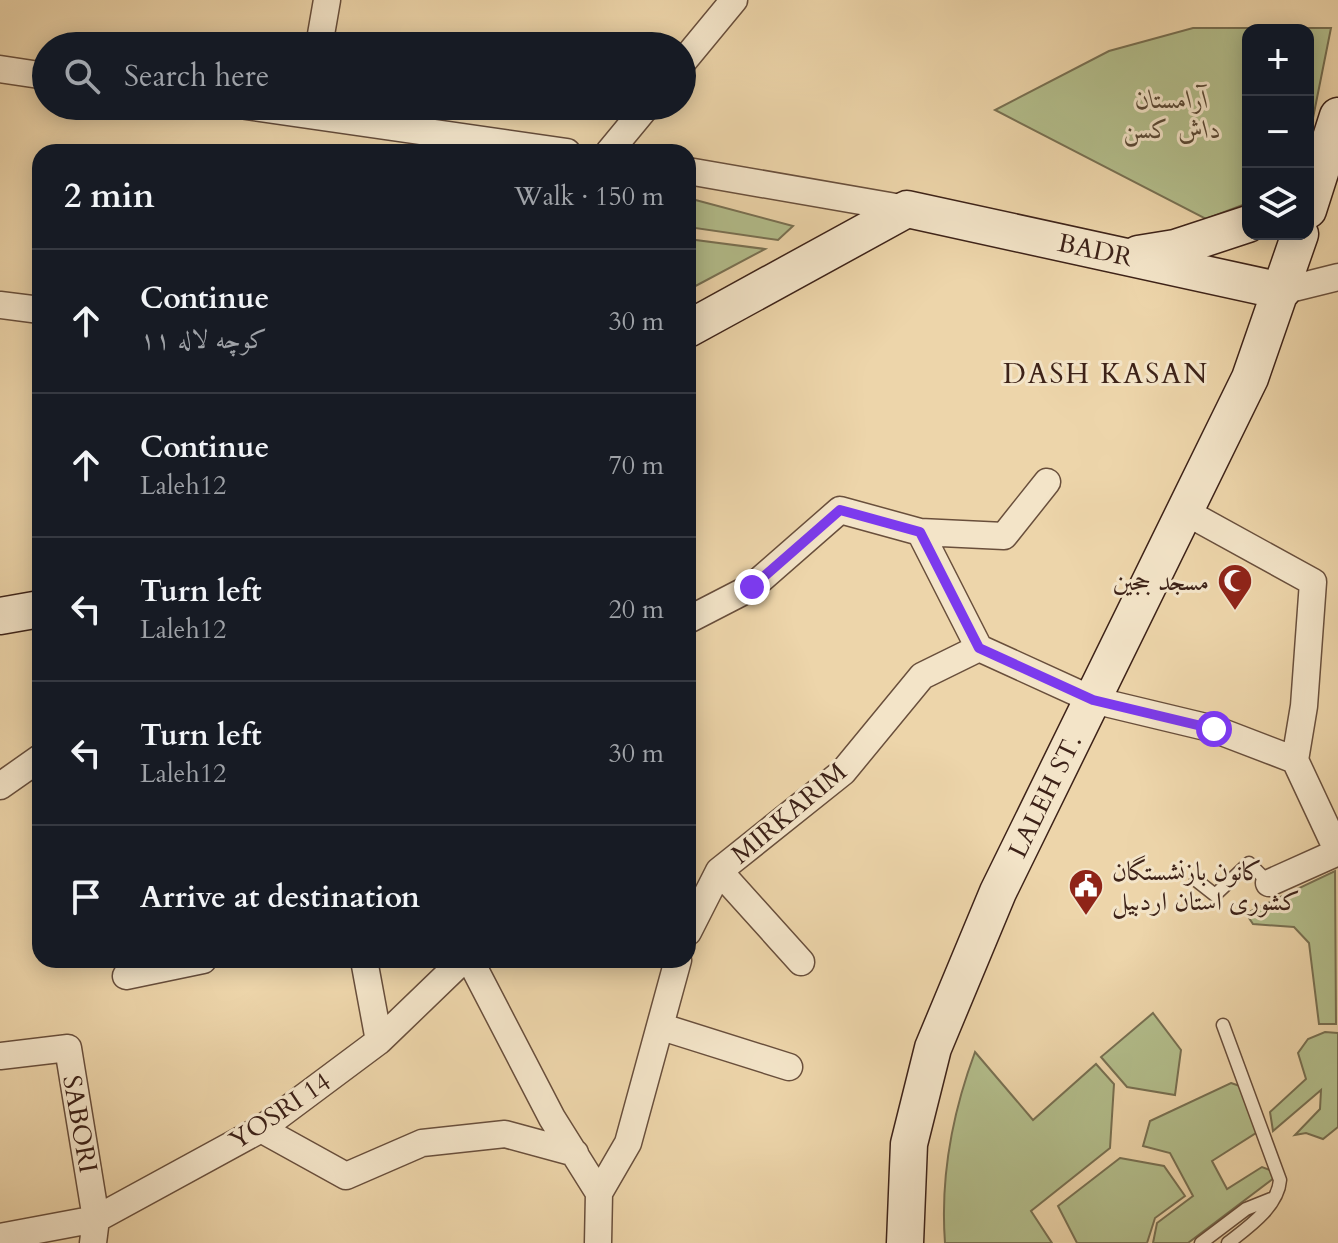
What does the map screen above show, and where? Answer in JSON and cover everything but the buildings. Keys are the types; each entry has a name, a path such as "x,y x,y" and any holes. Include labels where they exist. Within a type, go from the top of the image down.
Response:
{"street":[{"path":"321,32 327,0"},
{"path":"696,46 734,0"},
{"path":"0,69 32,74"},
{"path":"1317,192 1338,116"},
{"path":"337,120 403,142 437,144"},
{"path":"616,144 635,120"},
{"name":"BADR","path":"696,172 907,209 1282,291"},
{"path":"696,325 907,209"},
{"path":"1124,257 1175,248 1242,226"},
{"name":"LALEH ST.","path":"905,1243 909,1144 933,1048 998,892 1250,378 1298,240"},
{"path":"1282,291 1338,277"},
{"path":"0,305 32,309"},
{"path":"696,616 752,587 840,510 920,532 1004,536 1047,482"},
{"path":"1184,511 1313,582 1304,706 1295,760 1338,852 1269,883"},
{"path":"920,532 979,648 1093,700 1214,729 1295,760"},
{"path":"0,616 32,610"},
{"name":"MIRKARIM","path":"696,916 719,871 843,772 922,676 979,648"},
{"path":"0,786 32,767"},
{"path":"719,871 801,962"},
{"path":"126,976 164,968"},
{"path":"365,968 379,1041"},
{"name":"YOSRI 14","path":"0,1237 95,1231 261,1129 379,1041 455,968"},
{"path":"474,968 552,1118 599,1193"},
{"path":"598,1243 599,1193 628,1143 676,968"},
{"path":"662,1027 789,1067"},
{"name":"SABORI","path":"0,1056 68,1048 95,1231"},
{"path":"261,1129 346,1176 422,1143 505,1134 575,1153"}],"lane":[{"path":"1196,880 1215,895 1249,863 1269,883"},
{"path":"1223,1025 1278,1174 1279,1187 1255,1221 1228,1243"},
{"path":"1201,1243 1246,1209 1274,1197"}],"green space":[{"name":"آرامستان داش کسن","path":"1193,28 1242,28 1242,205 1206,219 995,110 1109,51"},
{"name":"آرامستان داش کسن","path":"1314,28 1331,28 1314,113"},
{"path":"696,200 793,226 778,240 696,228"},
{"path":"696,240 765,249 696,286"},
{"path":"1335,871 1336,1024 1319,1024 1309,943 1294,927 1253,924 1249,918 1251,911"},
{"path":"1153,1013 1181,1050 1175,1095 1127,1087 1101,1057"},
{"path":"1325,1032 1338,1033 1338,1127 1323,1139 1306,1133 1295,1135 1320,1109 1321,1090 1273,1131 1270,1112 1306,1079 1298,1053 1308,1039"},
{"path":"975,1052 1033,1120 1096,1064 1114,1084 1110,1148 1031,1211 1052,1243 945,1243 946,1169 954,1122"},
{"path":"1231,1083 1240,1086 1259,1131 1212,1161 1227,1189 1262,1167 1270,1170 1274,1178 1188,1243 1153,1243 1157,1223 1193,1196 1170,1153 1143,1146 1150,1121"},
{"path":"1120,1158 1164,1166 1185,1196 1155,1218 1147,1243 1077,1243 1058,1206"}],"place":[{"name":"مسجد ججین","path":"1235,612"},
{"name":"کانون بازنشستگان کشوری استان اردبیل","path":"1086,917"}],"district":[{"name":"DASH KASAN","path":"1106,374"}],"route":[{"path":"752,587 840,510 920,532 979,648 1093,700 1214,729"}]}
